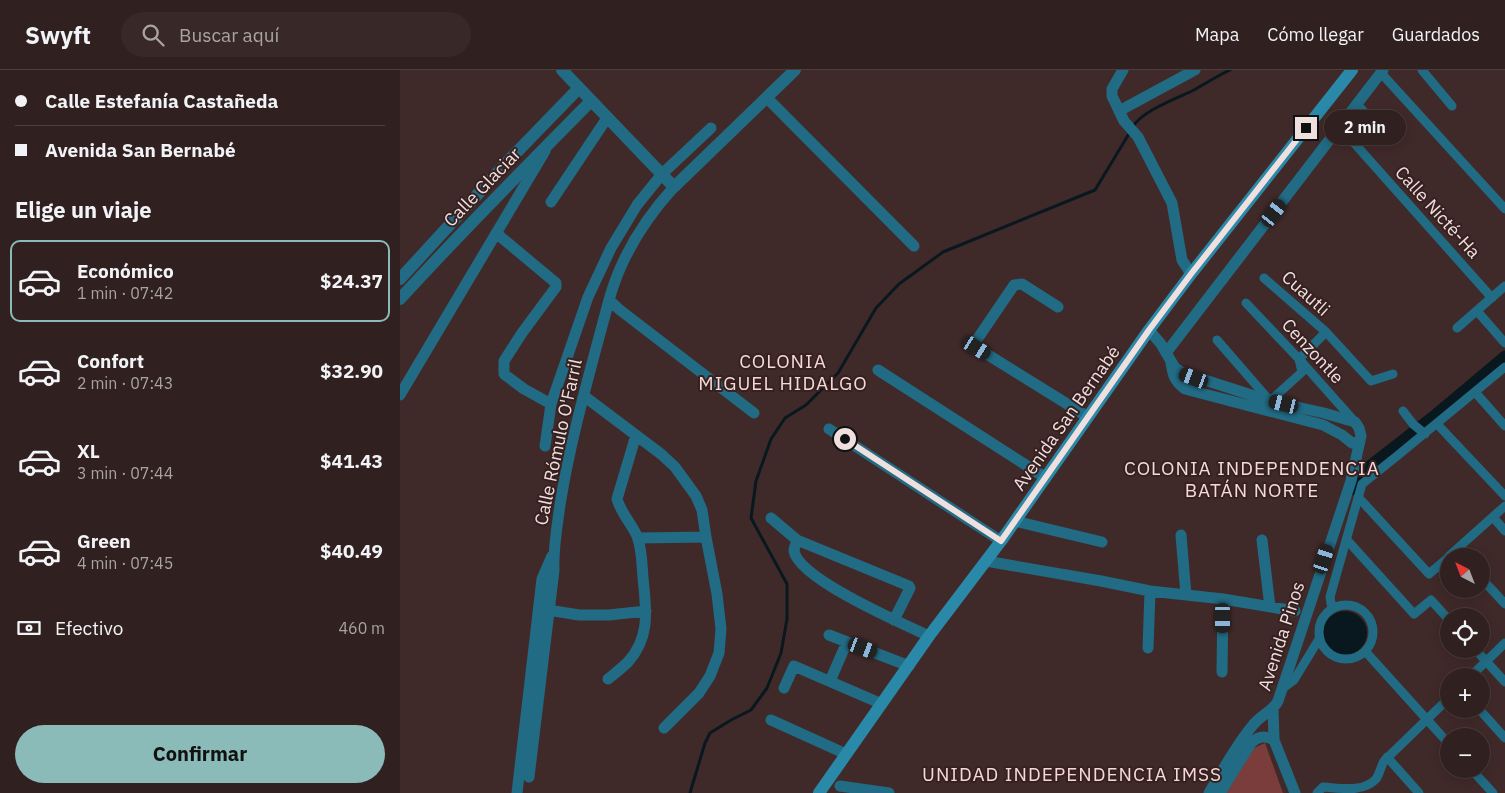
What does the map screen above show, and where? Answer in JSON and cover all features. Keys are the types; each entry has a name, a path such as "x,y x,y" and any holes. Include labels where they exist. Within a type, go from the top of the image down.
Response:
{"main road":[{"name":"Avenida San Bernabé","path":"819,793 929,636 1046,478 1149,330 1352,70"}],"street":[{"path":"562,70 674,187 796,70"},
{"path":"1123,70 1112,89 1112,96 1121,116 1138,137 1172,203 1182,260 1191,274"},
{"path":"1121,116 1195,70"},
{"path":"1422,70 1452,106"},
{"path":"1168,357 1382,71 1505,209"},
{"name":"Calle Glaciar","path":"400,279 510,159 579,88"},
{"path":"767,98 914,246"},
{"name":"Calle Glaciar","path":"400,299 513,178 591,100"},
{"path":"1357,104 1387,138"},
{"path":"551,202 607,118"},
{"name":"Calle Nicté-Ha","path":"1339,126 1492,298"},
{"path":"545,446 551,404 588,297 611,248 637,205 662,174 711,128"},
{"path":"400,394 548,145"},
{"name":"Calle Rómulo O'Farril","path":"529,777 554,570 553,554 563,484 574,433 614,280 636,236 674,187"},
{"path":"496,233 556,283 556,287 504,361 504,374 524,389 551,404"},
{"name":"Cuautli","path":"1264,278 1326,332 1371,381 1392,374"},
{"path":"1058,307 1022,284 1017,284 1012,287 975,345 1088,417"},
{"path":"1457,328 1505,286"},
{"path":"609,300 754,414"},
{"name":"Cenzontle","path":"1246,303 1355,422"},
{"path":"1477,310 1505,343"},
{"path":"1149,330 1161,344 1175,368 1183,373 1270,401 1355,422"},
{"path":"1270,401 1302,372 1299,359 1326,332"},
{"path":"1217,340 1270,401"},
{"path":"1168,357 1173,376 1178,384 1185,389 1324,425 1352,443 1359,442"},
{"path":"1332,609 1330,598 1362,484 1505,367"},
{"path":"878,370 1046,478"},
{"path":"1475,392 1505,426"},
{"path":"584,396 675,467 696,496 702,510 717,594 721,629 718,653 710,676 699,693 664,728"},
{"path":"1403,411 1413,424 1424,433"},
{"name":"Avenida Pinos","path":"1209,793 1249,730 1278,701 1351,481 1360,432 1355,422"},
{"path":"1437,424 1505,496"},
{"path":"829,429 1001,541"},
{"path":"608,679 628,662 644,634 646,611 638,538 630,522 620,509 617,499 636,435"},
{"path":"1359,498 1429,574 1440,566"},
{"path":"1461,548 1505,506"},
{"path":"1493,517 1505,530"},
{"path":"771,518 798,540 906,584 910,588 894,620"},
{"path":"1015,521 1102,542"},
{"path":"1181,536 1186,595"},
{"path":"638,538 706,537"},
{"path":"798,540 794,553 808,570 854,600 929,636"},
{"path":"1262,540 1270,606"},
{"path":"1347,540 1414,614 1431,600 1440,610"},
{"path":"517,793 542,579 553,554"},
{"path":"986,561 1150,591 1223,599 1295,611"},
{"path":"1490,588 1505,604"},
{"path":"1148,648 1150,591"},
{"path":"1222,672 1223,599"},
{"path":"1344,605 1357,607 1367,615 1372,627 1372,640 1365,651 1353,658 1339,659 1326,652 1319,639 1319,627 1323,617 1332,609 1344,605"},
{"path":"548,610 579,615 608,615 646,611"},
{"path":"829,635 909,666"},
{"path":"1282,689 1294,680 1319,639"},
{"path":"830,681 847,642"},
{"path":"1479,668 1505,643"},
{"path":"1365,651 1440,734"},
{"path":"1483,658 1505,682"},
{"path":"784,688 794,666 882,704"},
{"path":"1317,793 1323,787 1360,788 1366,786 1376,778 1387,757 1440,706"},
{"path":"1273,708 1274,740 1295,793"},
{"path":"1487,718 1505,738"},
{"path":"772,720 846,754"},
{"path":"1220,793 1251,743 1262,737 1274,740"},
{"path":"1387,757 1420,793"},
{"path":"828,778 840,789 889,793"},
{"path":"1479,778 1493,793"}],"shaded area":[{"path":"1345,611 1357,615 1363,621 1367,633 1363,645 1357,651 1345,655 1333,651 1327,645 1323,633 1327,621 1333,615"},
{"path":"1265,743 1283,793 1226,793 1254,748"}],"waterway":[{"path":"1133,127 1137,121 1151,111 1230,70"},
{"path":"690,793 705,743 710,733 751,710 767,688 781,653 787,619 787,584 751,518 756,481 771,439 785,418 806,405 838,373 876,308 899,284 943,252 1095,190 1130,132"},
{"path":"1351,490 1353,482 1364,470 1436,414 1505,356"}],"district":[{"name":"COLONIA MIGUEL HIDALGO","path":"783,372"},
{"name":"COLONIA INDEPENDENCIA BATÁN NORTE","path":"1252,479"},
{"name":"UNIDAD INDEPENDENCIA IMSS","path":"1072,774"}],"route":[{"path":"845,439 1001,541 1149,330 1306,128"}]}
